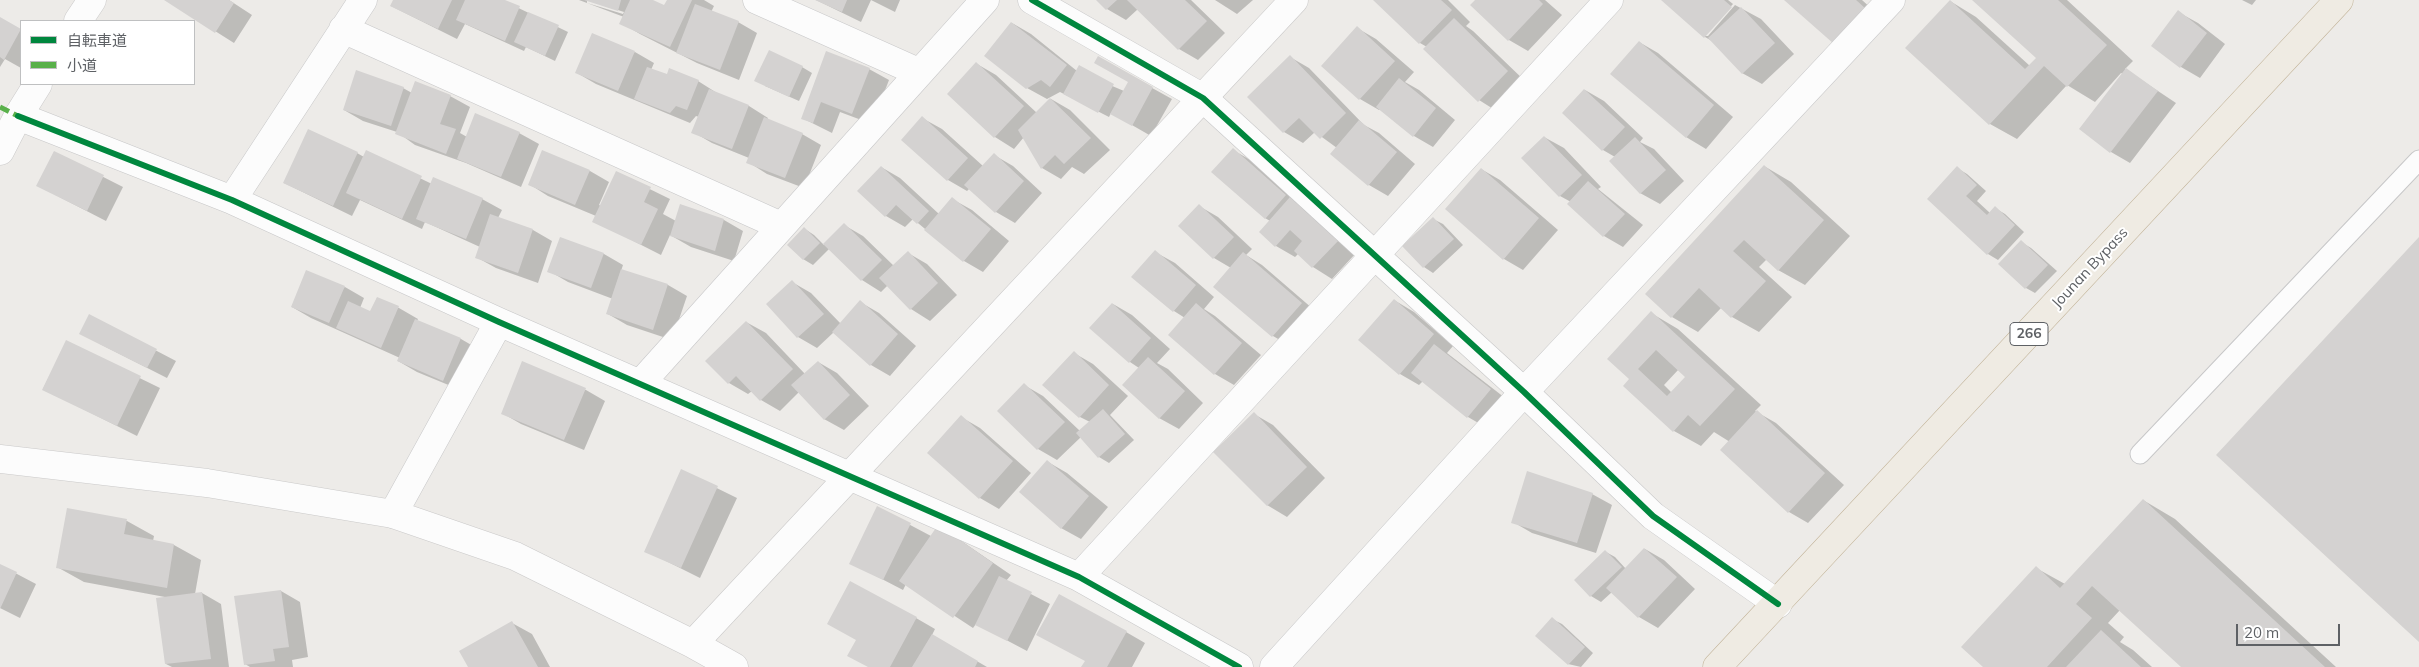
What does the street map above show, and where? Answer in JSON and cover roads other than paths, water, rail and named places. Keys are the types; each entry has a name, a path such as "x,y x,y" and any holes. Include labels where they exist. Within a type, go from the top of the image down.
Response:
{"highway":[{"name":"Jounan Bypass","path":"1717,667 1778,604 2339,0"}],"street":[{"path":"79,20 92,0"},
{"path":"232,200 342,29 363,0"},
{"path":"757,0 918,72"},
{"path":"640,384 918,72 985,0"},
{"path":"1032,0 1203,98 1524,392 1653,516 1778,604"},
{"path":"693,644 1294,0"},
{"path":"1079,577 1609,0"},
{"path":"1274,667 1524,392 1891,0"},
{"path":"342,29 781,226"},
{"path":"0,151 18,116 37,85"},
{"path":"18,116 232,200 499,322 1079,577 1239,667"},
{"path":"394,514 499,322"},
{"path":"0,459 207,483 394,514 515,556 693,644 734,667"}],"lane":[{"path":"2140,454 2419,160"}]}
